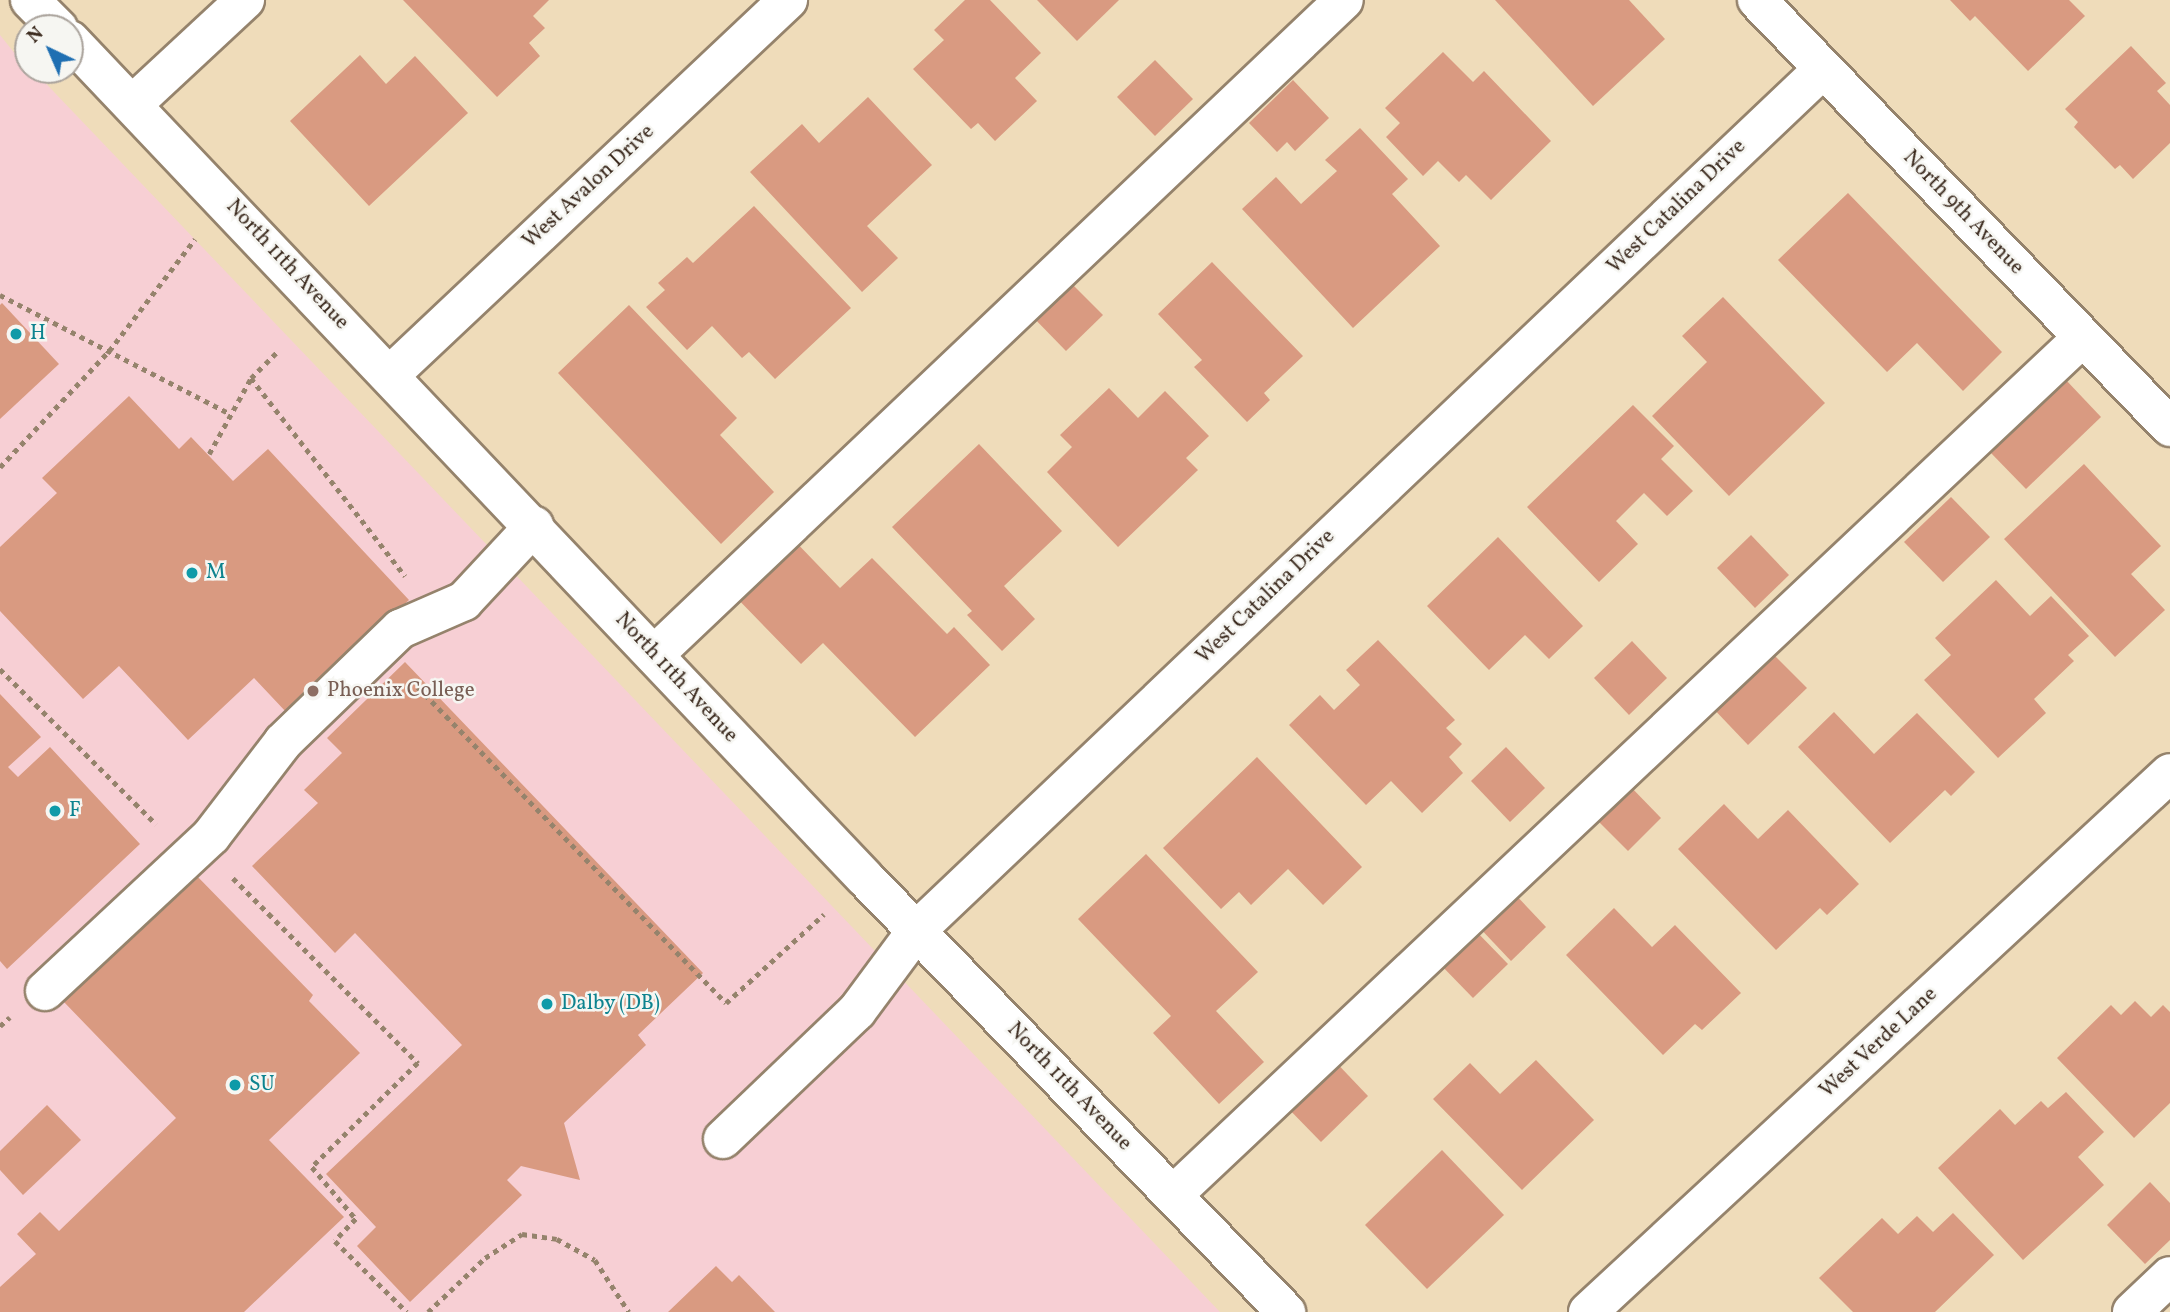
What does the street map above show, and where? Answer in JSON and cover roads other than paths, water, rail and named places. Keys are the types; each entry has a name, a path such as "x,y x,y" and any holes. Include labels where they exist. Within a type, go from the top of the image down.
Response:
{"street":[{"path":"30,0 44,14"},
{"path":"134,104 245,0"},
{"name":"West Avalon Drive","path":"390,375 788,0"},
{"path":"654,655 1344,0"},
{"name":"North 9th Avenue","path":"1757,0 2170,426"},
{"name":"North 11th Avenue","path":"84,54 916,930 1286,1312"},
{"name":"West Catalina Drive","path":"723,1139 857,1012 916,930 1823,69"},
{"path":"1174,1194 2083,337"},
{"path":"45,991 195,851 283,742 400,629 464,601 534,526"},
{"name":"West Verde Lane","path":"1588,1312 2170,773"},
{"path":"2132,1312 2170,1276"}],"place":[{"name":"H","path":"16,334"},
{"name":"M","path":"192,573"},
{"name":"Phoenix College","path":"313,691"},
{"name":"F","path":"55,811"},
{"name":"Dalby (DB)","path":"547,1004"},
{"name":"SU","path":"235,1085"}]}
